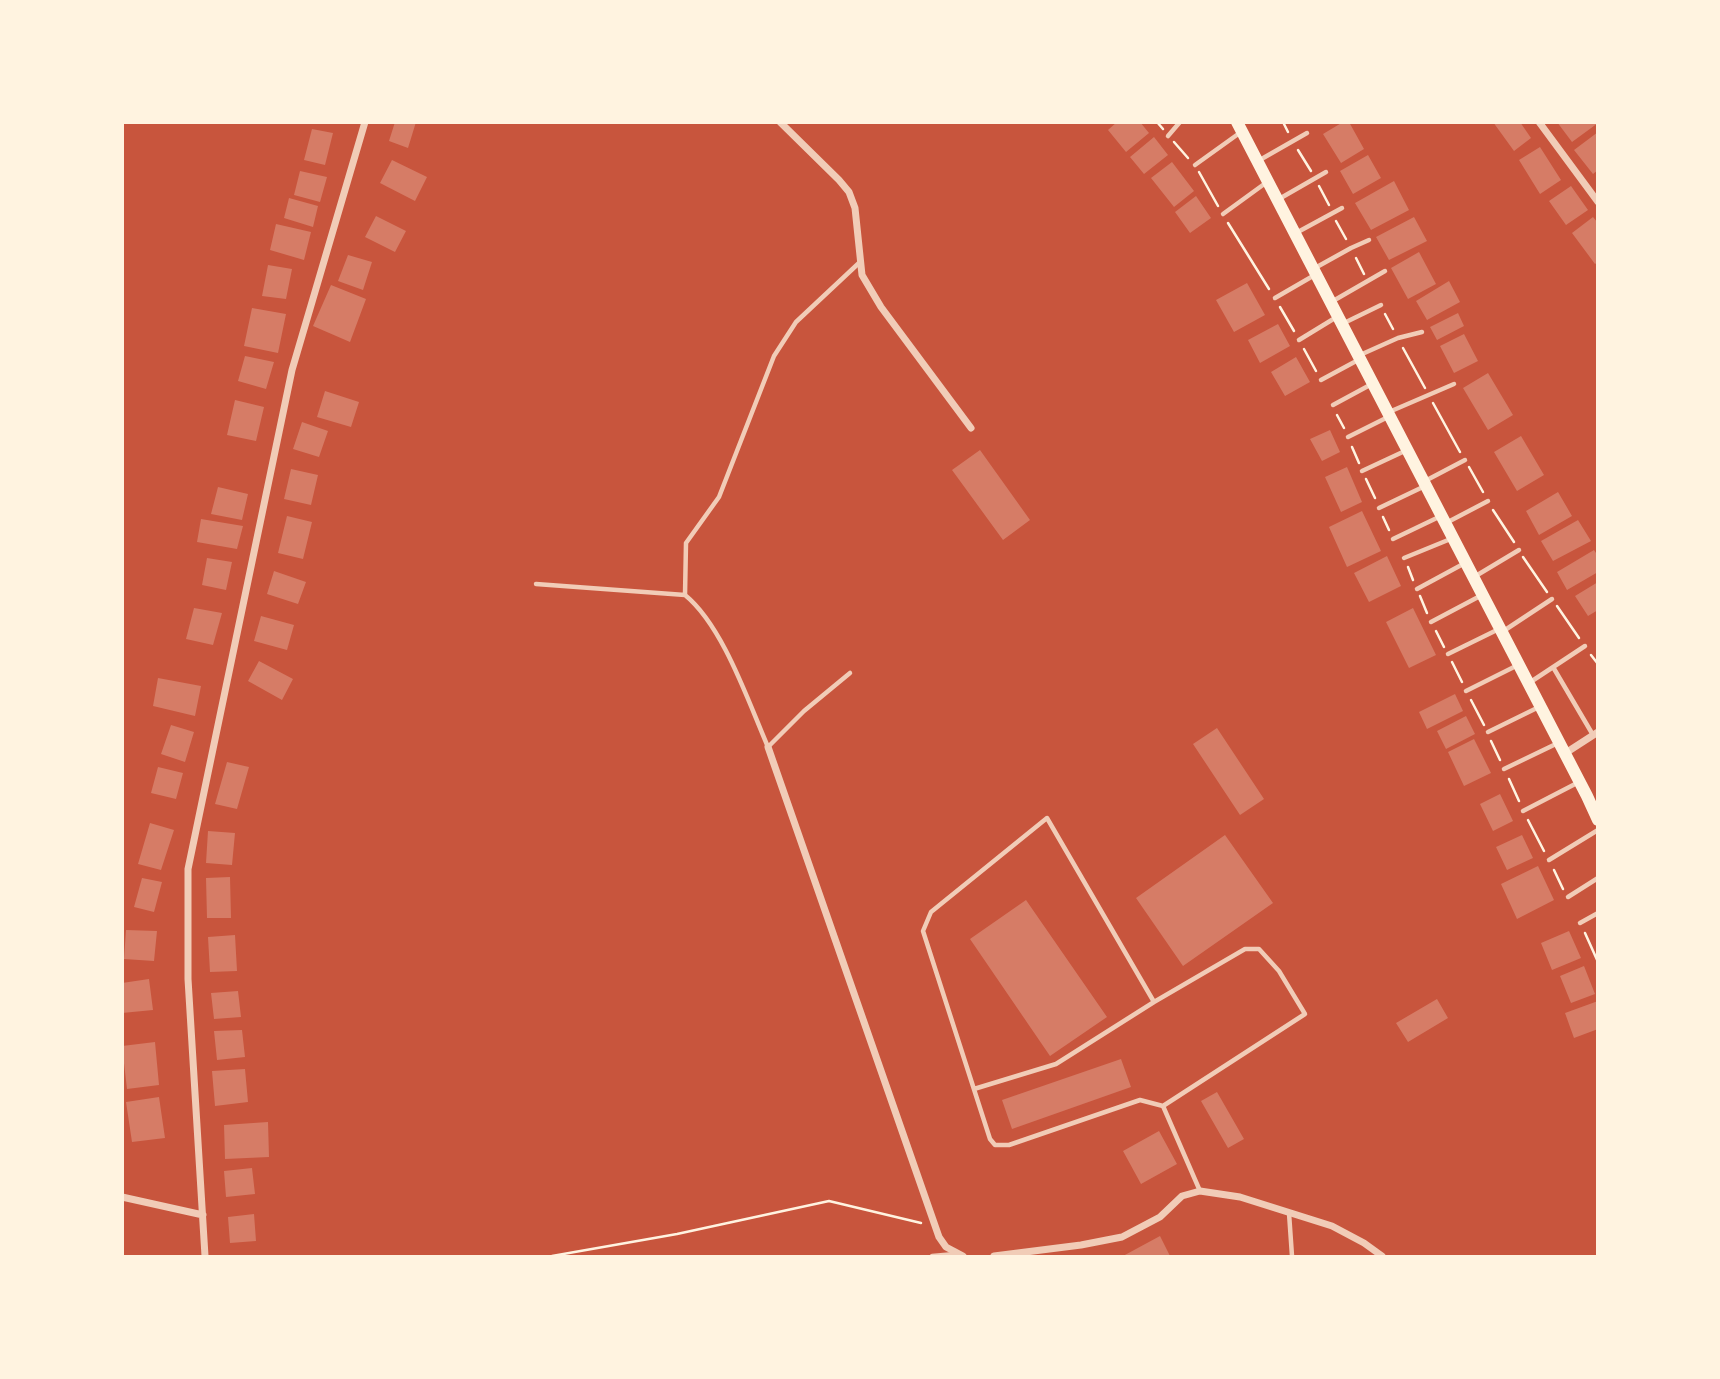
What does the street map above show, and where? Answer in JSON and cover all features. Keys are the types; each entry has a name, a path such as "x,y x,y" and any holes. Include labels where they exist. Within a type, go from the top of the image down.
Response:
{"main road":[{"path":"1239,127 1561,748 1580,782 1593,797 1598,820"}],"street":[{"path":"205,1256 188,979 188,869 292,370 365,122"},
{"path":"780,122 849,192 855,208 862,275 876,299 971,428"},
{"path":"1539,122 1598,202"},
{"path":"1561,748 1595,734"},
{"path":"768,747 939,1237 959,1255"},
{"path":"994,1256 1122,1237 1160,1216 1182,1196 1200,1191 1240,1197 1332,1226 1382,1256"},
{"path":"122,1197 203,1215"}],"lane":[{"path":"1168,136 1180,122"},
{"path":"1195,165 1239,127"},
{"path":"1257,161 1307,133"},
{"path":"1278,199 1326,172"},
{"path":"1223,214 1268,181"},
{"path":"1296,233 1342,208"},
{"path":"1275,298 1350,247 1369,240"},
{"path":"685,595 686,543 719,497 774,356 796,323 861,262"},
{"path":"1332,302 1385,271"},
{"path":"1298,340 1381,305"},
{"path":"1321,380 1398,338 1422,332"},
{"path":"1333,405 1374,383"},
{"path":"1348,437 1454,384"},
{"path":"1362,471 1408,449"},
{"path":"1379,508 1465,460"},
{"path":"1393,539 1488,501"},
{"path":"1404,558 1453,538"},
{"path":"1473,577 1519,550"},
{"path":"1417,589 1466,563"},
{"path":"536,584 685,595 699,606 716,630 768,747 804,711 850,673"},
{"path":"1432,622 1482,595"},
{"path":"1448,654 1501,630 1552,599"},
{"path":"1528,683 1585,646"},
{"path":"1466,691 1519,665"},
{"path":"1553,667 1595,734"},
{"path":"1488,732 1540,707"},
{"path":"1504,769 1561,748"},
{"path":"1523,811 1580,782"},
{"path":"974,1089 1056,1064 1245,949 1259,949 1279,971 1305,1014 1163,1106 1140,1100 1009,1145 995,1145 989,1139 923,931 931,912 1047,818 1154,1002"},
{"path":"1549,860 1598,830"},
{"path":"1568,897 1598,878"},
{"path":"1580,923 1598,913"},
{"path":"1163,1106 1200,1191"},
{"path":"1289,1213 1292,1256"},
{"path":"932,1256 959,1255"}],"path":[{"path":"552,1256 677,1234 829,1201 935,1226"}],"building":[{"path":"395,122 416,122 408,148 389,141"},
{"path":"1117,122 1140,122 1149,133 1126,152 1108,130"},
{"path":"1343,122 1349,122 1364,149 1341,163 1323,134"},
{"path":"1493,122 1520,122 1531,138 1514,151"},
{"path":"1557,122 1598,122 1598,123 1572,142"},
{"path":"312,129 333,133 325,165 304,160"},
{"path":"1598,132 1598,170 1593,174 1574,150"},
{"path":"1154,137 1168,155 1144,174 1130,157"},
{"path":"1540,147 1561,180 1540,194 1519,160"},
{"path":"1368,155 1381,178 1353,194 1340,171"},
{"path":"392,160 427,177 415,201 380,183"},
{"path":"1172,162 1194,191 1174,207 1151,178"},
{"path":"300,171 327,177 320,202 294,195"},
{"path":"1394,181 1409,210 1371,230 1355,203"},
{"path":"1571,186 1588,210 1566,225 1549,201"},
{"path":"1196,196 1211,218 1190,233 1175,212"},
{"path":"289,198 318,206 313,227 284,218"},
{"path":"376,216 406,231 395,252 365,237"},
{"path":"1414,217 1427,241 1389,260 1376,237"},
{"path":"1593,217 1598,223 1598,262 1595,264 1572,233"},
{"path":"276,224 311,232 304,260 270,250"},
{"path":"1419,252 1436,284 1408,299 1391,268"},
{"path":"348,255 372,262 363,290 338,281"},
{"path":"268,265 292,269 286,299 262,296"},
{"path":"1449,281 1460,302 1427,320 1416,301"},
{"path":"1247,283 1265,315 1234,332 1216,300"},
{"path":"331,285 366,299 350,342 313,326"},
{"path":"252,308 286,314 278,353 244,346"},
{"path":"1458,313 1464,326 1437,340 1430,327"},
{"path":"1278,324 1290,346 1260,363 1248,340"},
{"path":"1464,334 1478,361 1454,373 1440,346"},
{"path":"245,356 274,362 266,389 238,381"},
{"path":"1296,357 1310,382 1285,396 1271,372"},
{"path":"1488,373 1513,415 1488,430 1463,388"},
{"path":"325,391 359,402 351,427 317,417"},
{"path":"235,400 264,407 256,441 227,435"},
{"path":"302,422 328,431 319,457 293,449"},
{"path":"1330,430 1340,452 1322,461 1310,439"},
{"path":"1521,436 1544,475 1517,491 1494,452"},
{"path":"980,450 1030,520 1003,540 952,470"},
{"path":"1347,467 1362,502 1341,512 1325,477"},
{"path":"291,469 318,475 311,505 284,499"},
{"path":"218,487 248,494 242,520 211,514"},
{"path":"1558,492 1572,516 1539,535 1526,511"},
{"path":"1362,511 1381,551 1347,567 1329,527"},
{"path":"287,516 312,522 303,559 278,553"},
{"path":"201,519 243,526 237,549 197,542"},
{"path":"1578,520 1591,541 1553,561 1541,541"},
{"path":"1594,550 1598,556 1598,572 1567,590 1557,572"},
{"path":"1387,556 1401,586 1369,602 1354,573"},
{"path":"207,558 232,562 226,590 202,585"},
{"path":"274,571 306,582 298,604 267,594"},
{"path":"1598,582 1598,610 1588,616 1575,596"},
{"path":"194,608 222,613 213,645 186,639"},
{"path":"1413,608 1436,655 1409,668 1386,622"},
{"path":"261,616 294,625 287,650 254,641"},
{"path":"259,661 293,679 282,700 248,681"},
{"path":"158,678 201,686 195,716 153,706"},
{"path":"1455,694 1463,711 1427,729 1419,712"},
{"path":"1466,716 1475,734 1446,749 1437,731"},
{"path":"171,725 194,732 185,762 161,754"},
{"path":"1217,728 1264,799 1240,815 1193,744"},
{"path":"1474,739 1491,773 1464,786 1448,752"},
{"path":"227,762 249,767 237,809 215,804"},
{"path":"158,767 183,773 176,799 151,793"},
{"path":"1500,794 1513,821 1493,831 1480,804"},
{"path":"150,823 174,830 161,870 138,864"},
{"path":"208,831 235,833 232,865 206,863"},
{"path":"1225,835 1273,903 1183,966 1136,898"},
{"path":"1522,835 1533,858 1507,870 1496,847"},
{"path":"1538,866 1554,900 1517,919 1501,884"},
{"path":"230,877 231,918 207,918 206,878"},
{"path":"142,878 162,882 154,912 134,907"},
{"path":"1026,900 1107,1017 1050,1056 970,939"},
{"path":"126,930 157,931 154,961 124,959"},
{"path":"1569,931 1581,958 1552,970 1541,943"},
{"path":"235,935 237,971 210,972 208,937"},
{"path":"1584,966 1595,994 1571,1003 1560,976"},
{"path":"149,979 153,1010 122,1013 122,983"},
{"path":"238,991 241,1017 214,1019 211,993"},
{"path":"1437,999 1448,1018 1408,1042 1396,1023"},
{"path":"1598,1001 1598,1029 1574,1038 1565,1013"},
{"path":"242,1030 245,1057 217,1060 214,1031"},
{"path":"155,1042 159,1085 127,1089 122,1046"},
{"path":"1121,1059 1131,1087 1012,1129 1002,1100"},
{"path":"245,1069 248,1102 215,1106 212,1071"},
{"path":"1217,1092 1244,1139 1228,1148 1201,1101"},
{"path":"159,1097 165,1138 132,1142 126,1102"},
{"path":"268,1122 269,1157 225,1159 224,1125"},
{"path":"1159,1131 1177,1164 1141,1184 1123,1151"},
{"path":"252,1168 255,1194 226,1197 224,1171"},
{"path":"254,1214 256,1241 230,1243 228,1217"},
{"path":"1160,1236 1170,1256 1123,1256"}]}
